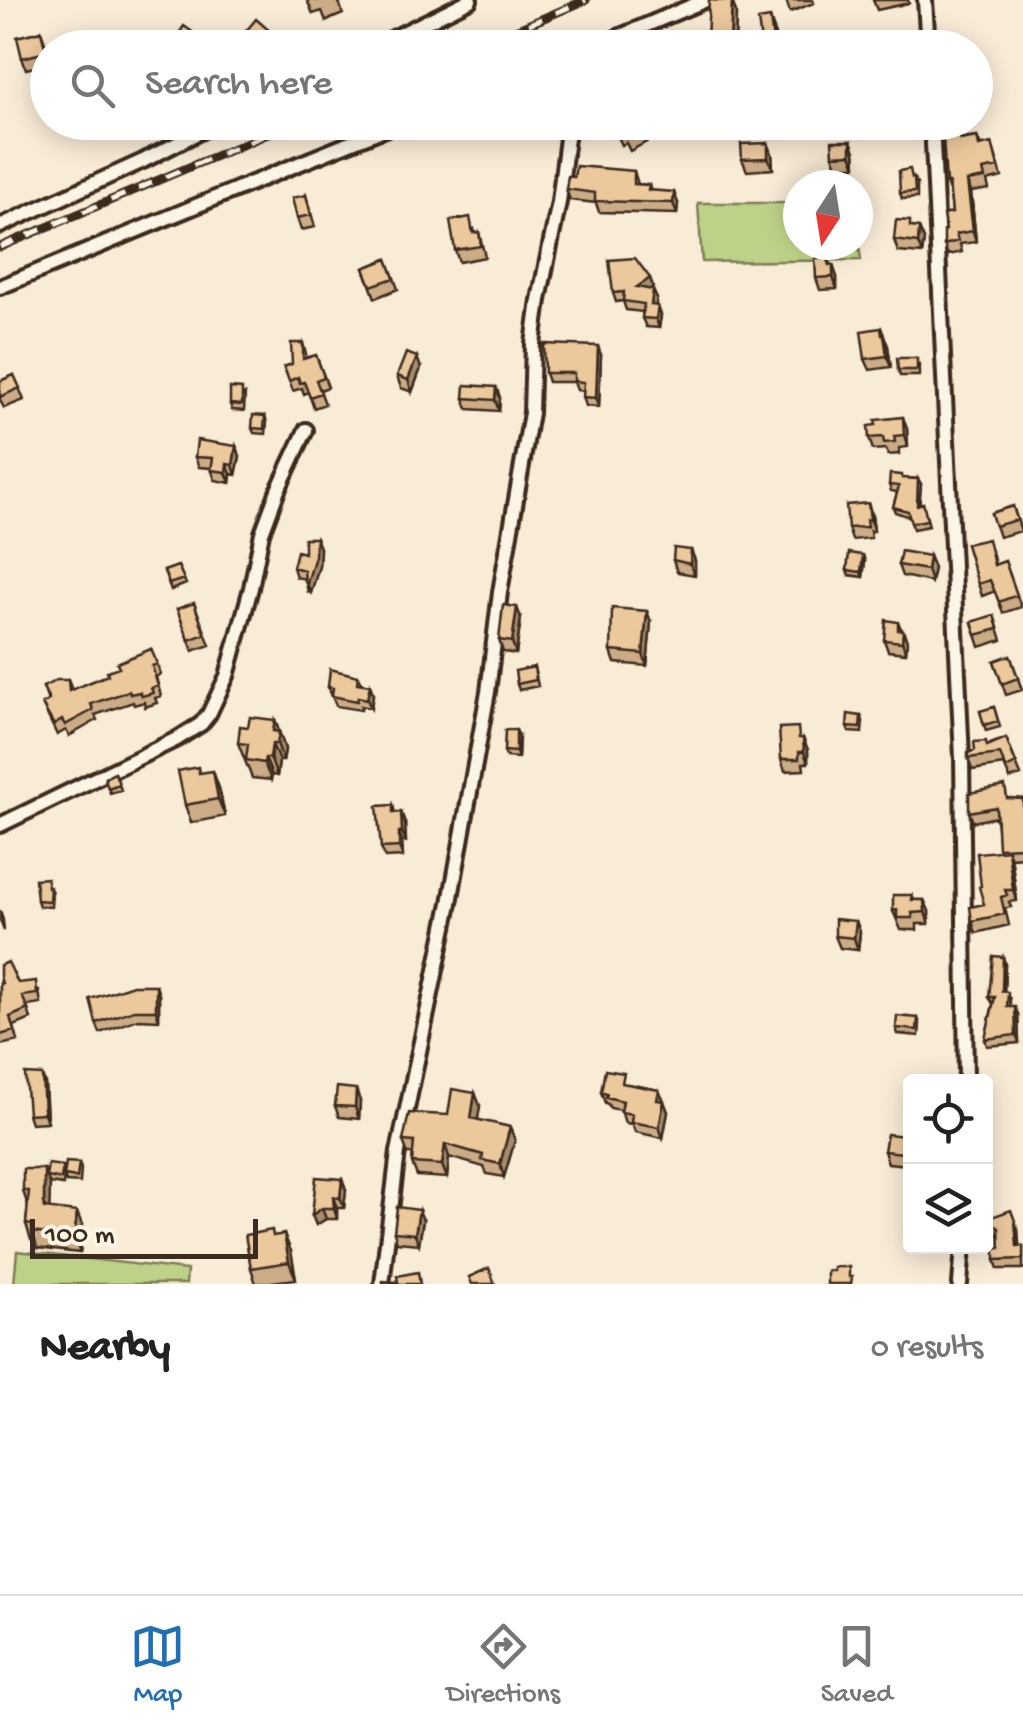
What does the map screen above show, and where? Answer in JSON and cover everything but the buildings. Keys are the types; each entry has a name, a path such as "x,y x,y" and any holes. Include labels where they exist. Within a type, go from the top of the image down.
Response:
{"street":[{"path":"409,30 470,0"},
{"path":"635,30 706,0"},
{"path":"925,0 927,30"},
{"path":"0,226 184,140"},
{"path":"0,287 357,140"},
{"path":"382,1284 398,1152 450,903 488,692 500,592 531,412 539,300 567,140"},
{"path":"933,140 962,758 966,1074"},
{"path":"0,825 177,739 209,714 226,676 262,533 306,430"},
{"path":"960,1284 962,1254"}],"green space":[{"path":"698,203 783,203 783,260 861,260 702,262"},
{"path":"17,1251 187,1270 186,1284 14,1284"}],"railway":[{"path":"515,30 586,0"},
{"path":"0,247 253,140"}]}
